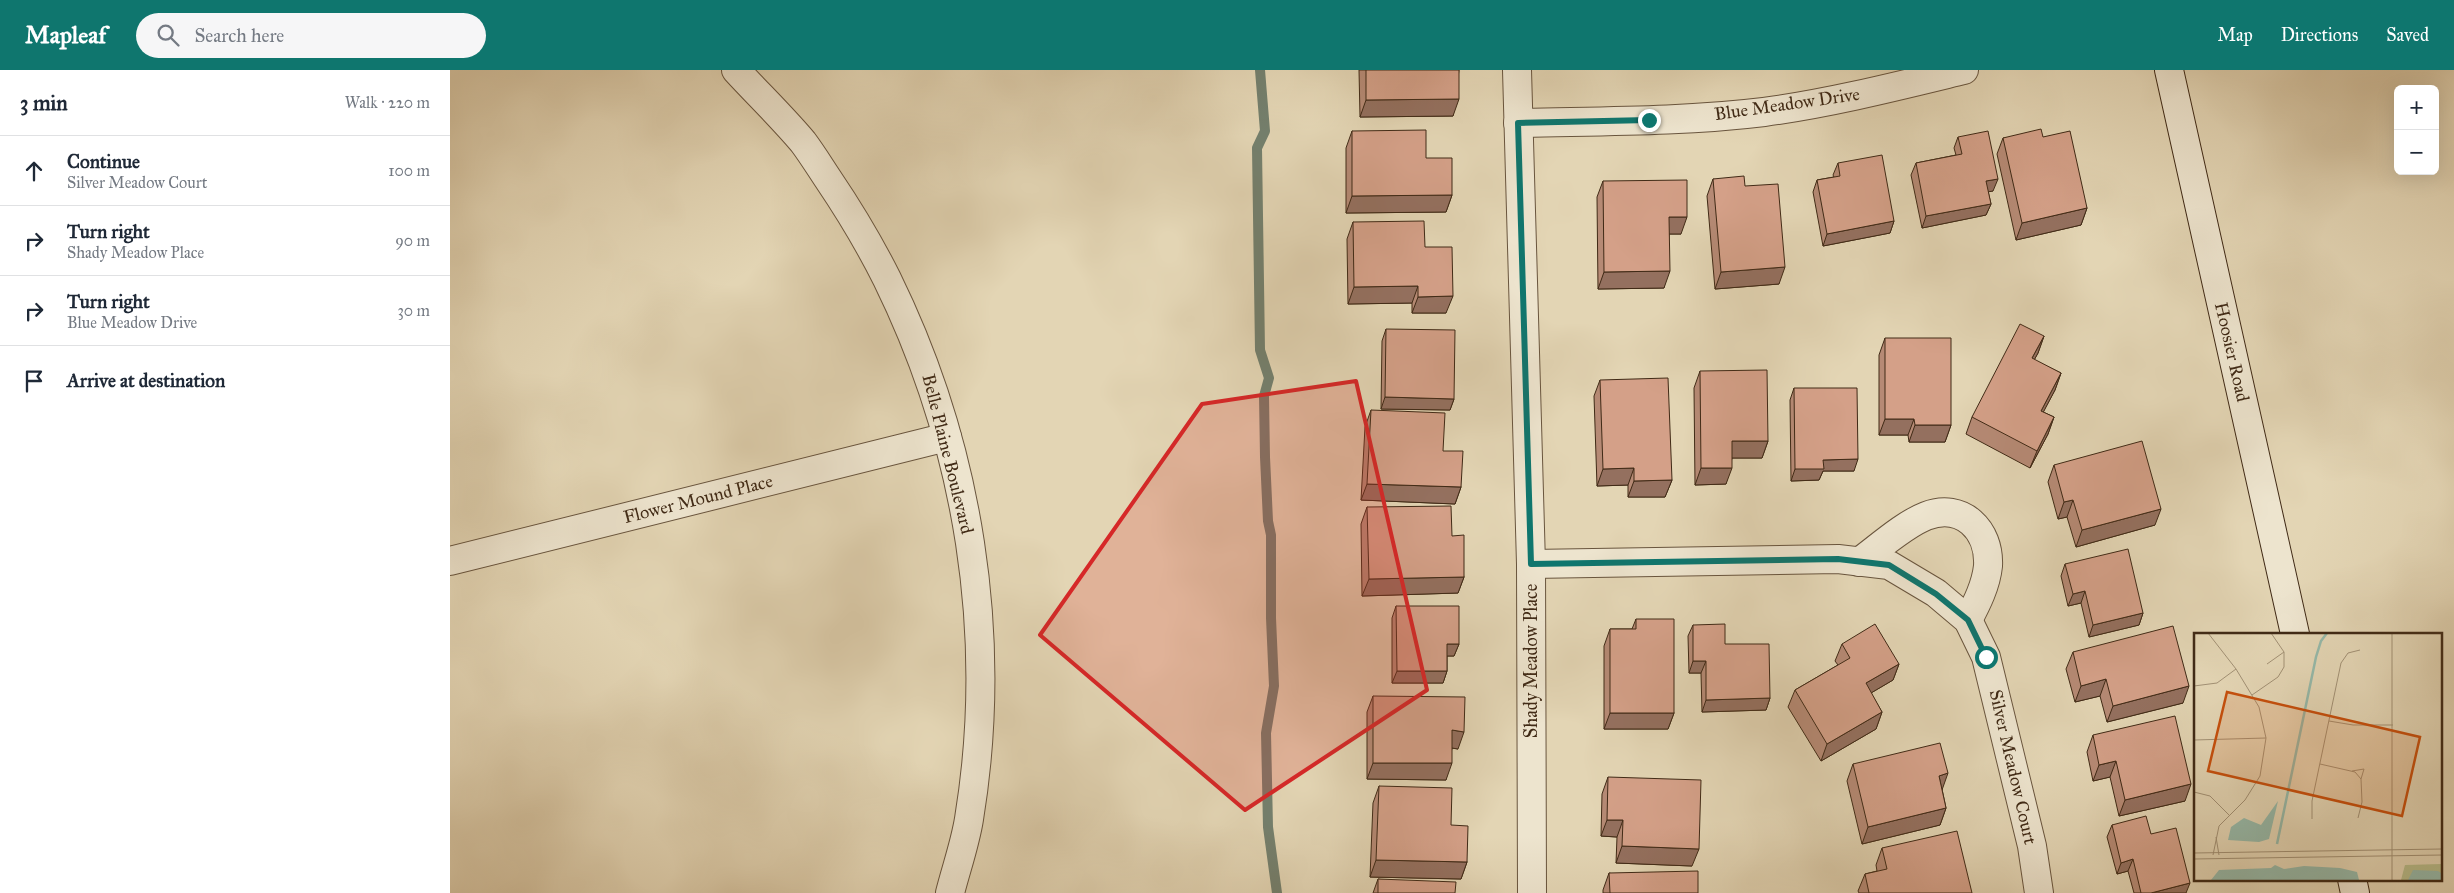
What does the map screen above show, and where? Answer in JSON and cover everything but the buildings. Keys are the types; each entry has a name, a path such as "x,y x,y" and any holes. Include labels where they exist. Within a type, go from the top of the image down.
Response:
{"street":[{"name":"Belle Plaine Boulevard","path":"736,70 804,144 864,232 901,309 927,371 946,437 970,532 979,627 980,723 968,820 950,893"},
{"name":"Shady Meadow Place","path":"1517,70 1531,564 1532,893"},
{"name":"Blue Meadow Drive","path":"1518,123 1649,120 1764,112 1878,91 1964,70"},
{"name":"Hoosier Road","path":"2169,70 2295,633"},
{"name":"Flower Mound Place","path":"450,560 946,437"},
{"path":"1859,562 1927,516 1955,513 1973,521 1984,538 1988,565 1981,595 1968,620"},
{"name":"Silver Meadow Court","path":"1531,564 1838,559 1889,565 1936,594 1968,620 1986,657 2032,846 2039,893"},
{"path":"2352,880 2355,893"}],"highlighted area":[{"path":"1356,381 1427,690 1245,810 1040,635 1202,404"}],"waterway":[{"path":"1260,70 1265,131 1257,148 1260,350 1269,378 1264,396 1268,521 1271,535 1271,618 1274,686 1266,733 1268,827 1277,893"}],"route":[{"path":"1649,120 1518,123 1531,564 1838,559 1889,565 1936,594 1968,620 1986,657"}]}
